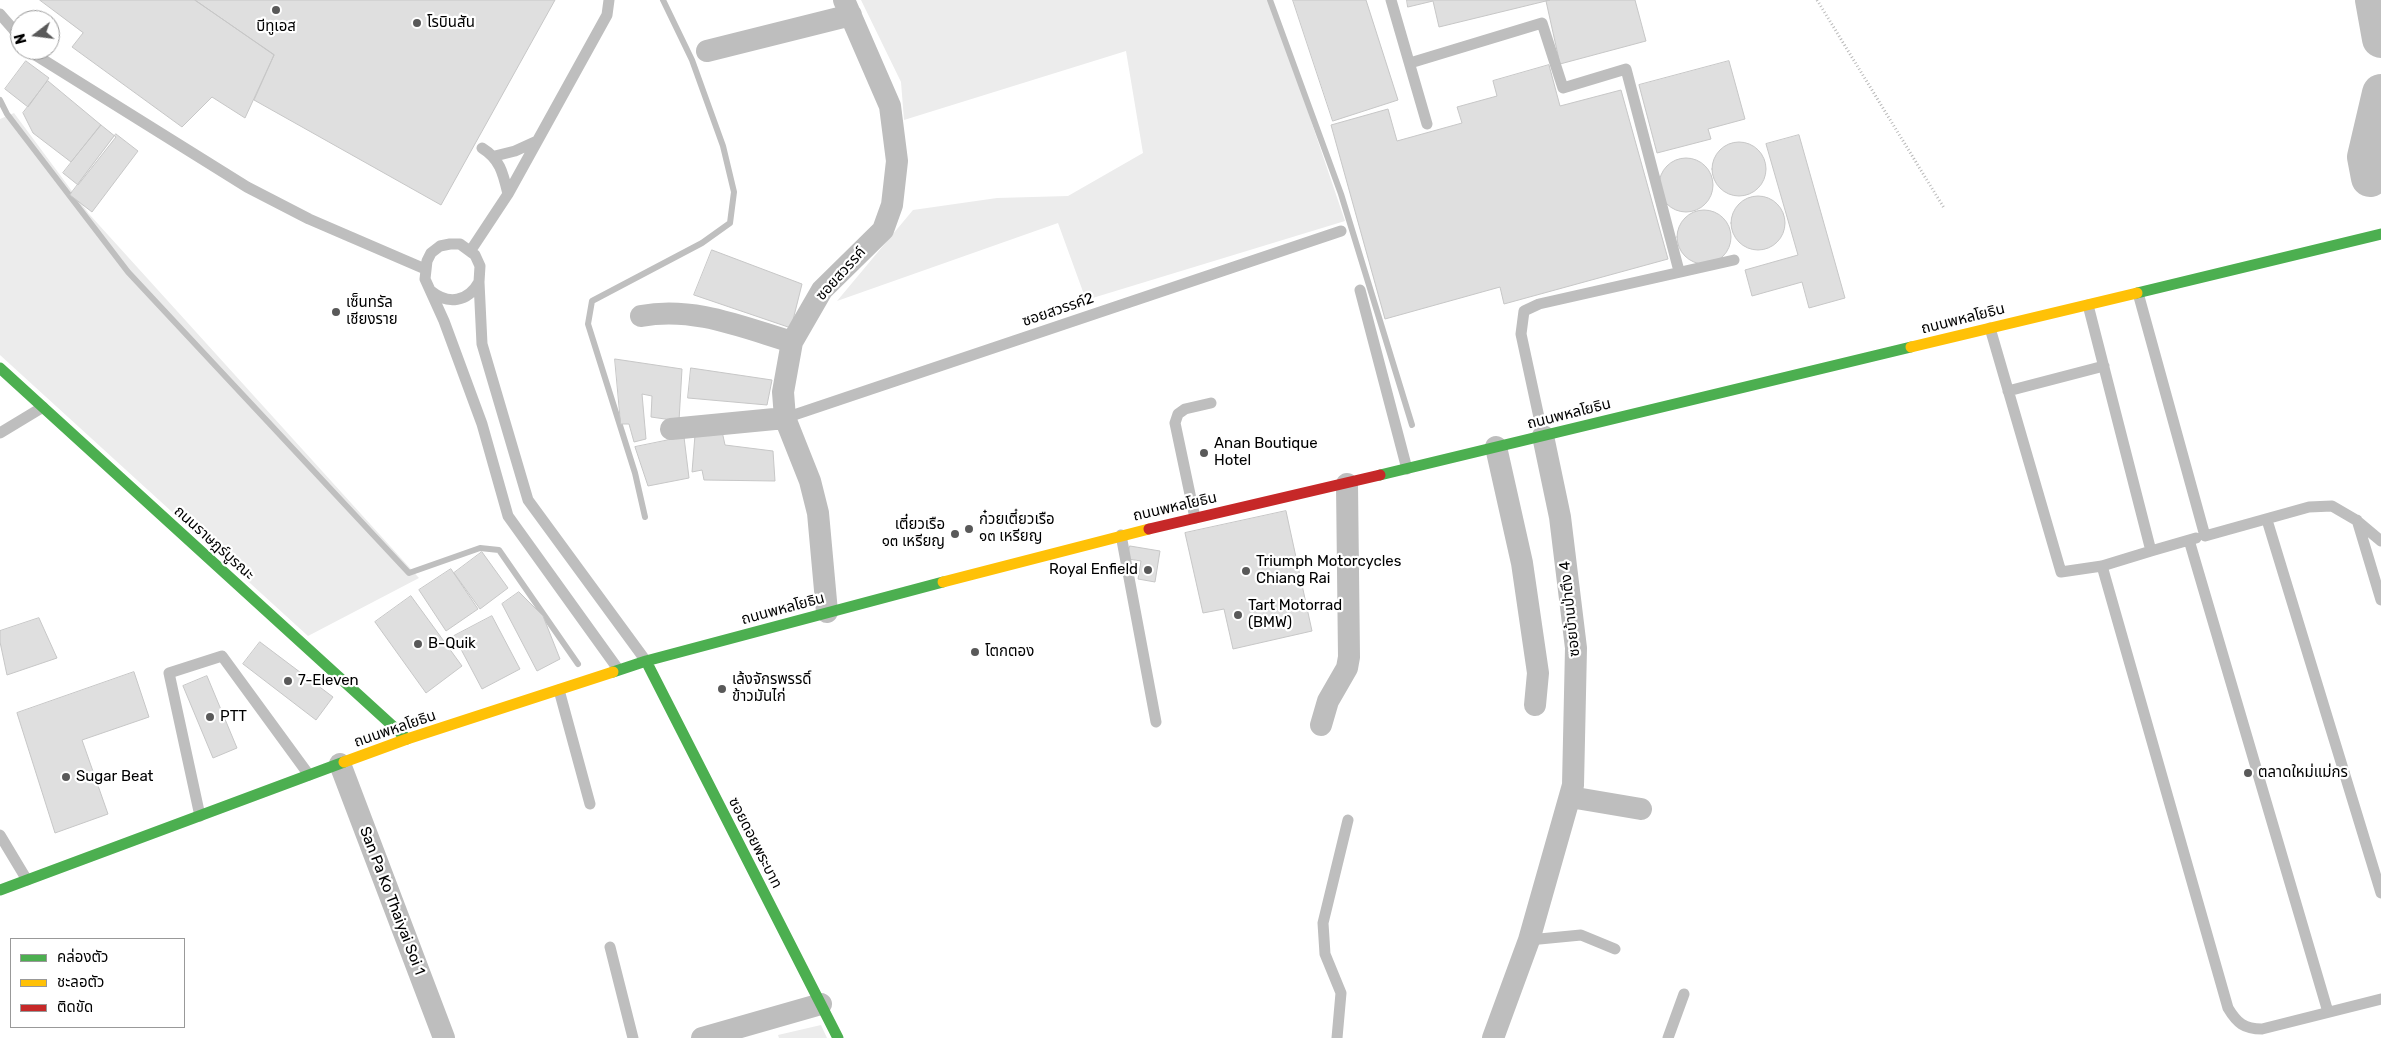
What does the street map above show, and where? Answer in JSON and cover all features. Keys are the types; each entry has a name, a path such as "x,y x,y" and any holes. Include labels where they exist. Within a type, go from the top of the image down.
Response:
{"main road":[{"name":"ถนนพหลโยธิน","path":"0,890 407,739 618,670 827,612 1121,535 1407,470 2381,234"},
{"name":"ถนนราษฎร์บูรณะ","path":"0,368 407,739"},
{"name":"ซอยดอยพระบาท","path":"646,662 838,1038"}],"street":[{"path":"707,51 848,8"},
{"name":"ซอยสวรรค์","path":"827,612 818,513 810,481 785,418 783,392 792,342 822,290 883,230 892,206 897,161 890,106 848,8"},
{"path":"641,316 659,313 692,314 792,342"},
{"path":"671,429 785,418"},
{"name":"ซอยบ้านป่าตึง 4","path":"1493,1038 1529,940 1572,791 1576,648 1560,517 1543,436"},
{"path":"1496,447 1522,564 1538,673 1535,705"},
{"path":"1321,725 1328,701 1347,668 1349,657 1347,484"},
{"name":"San Pa Ko Thaiyai Soi 1","path":"340,764 444,1038"},
{"path":"1572,791 1641,809"},
{"path":"702,1038 821,1004"}],"lane":[{"path":"470,250 508,194 607,15 609,0"},
{"path":"1391,0 1427,124"},
{"path":"0,14 10,26"},
{"path":"1410,63 1542,23 1563,88 1626,69 1679,272"},
{"path":"43,60 247,187 309,219 424,269"},
{"path":"495,156 515,151 537,141"},
{"path":"482,148 495,156 508,194"},
{"name":"ซอยสวรรค์2","path":"785,418 1341,231"},
{"path":"618,670 508,516 482,424 425,280 424,269 431,253 440,246 460,244 475,255 480,266 482,344 528,500 646,662"},
{"path":"1543,436 1520,334 1524,311 1539,304 1734,260"},
{"path":"430,290 446,300 457,300 470,294 479,282"},
{"path":"1360,290 1407,470"},
{"path":"2138,294 2205,536"},
{"path":"2088,304 2151,551"},
{"path":"1990,328 2061,572 2102,566 2309,507 2332,506 2356,520 2381,542"},
{"path":"2008,391 2104,366"},
{"path":"1195,518 1175,423 1178,414 1185,409 1211,403"},
{"path":"0,433 43,407"},
{"path":"2268,520 2381,893"},
{"path":"2356,520 2381,600"},
{"path":"1121,535 1156,722"},
{"path":"2189,540 2328,1012"},
{"path":"2102,566 2228,1008 2236,1022 2248,1029 2262,1029 2381,999"},
{"path":"200,816 169,673 222,656 309,776"},
{"path":"558,690 590,804"},
{"path":"1337,1038 1341,993 1325,954 1323,923 1348,820"},
{"path":"0,835 27,880"},
{"path":"1529,940 1581,935 1615,949"},
{"path":"610,947 633,1038"},
{"path":"1668,1038 1684,994"}],"path":[{"path":"1817,0 1944,208"}],"shaded area":[{"path":"861,0 1270,0 1345,221 1086,300 1058,223 837,301 913,210 997,198 1068,196 1143,153 1126,51 904,120 901,82"},
{"path":"14,113 89,214 419,578 308,636 0,355 0,119"},
{"path":"821,1025 827,1038 779,1038 778,1035"}],"building":[{"path":"40,0 195,0 274,55 245,118 212,97 182,127 72,47 83,33 60,15 60,10 53,10"},
{"path":"195,0 555,0 441,205 254,100 274,55"},
{"path":"1293,0 1366,0 1398,100 1333,121"},
{"path":"1407,0 1550,0 1439,27 1433,1 1408,7"},
{"path":"1635,0 1646,41 1560,64 1546,1"},
{"path":"26,61 49,78 28,107 5,89"},
{"path":"1729,61 1745,119 1708,129 1711,139 1657,153 1639,85"},
{"path":"1549,65 1560,106 1621,90 1668,259 1504,304 1500,287 1385,319 1331,125 1388,109 1397,141 1462,123 1457,107 1497,96 1493,81"},
{"path":"48,81 101,125 71,162 33,133 23,113"},
{"path":"101,125 116,137 78,185 63,173"},
{"path":"116,134 138,151 92,212 70,195"},
{"path":"1799,135 1845,298 1809,308 1802,282 1752,296 1745,270 1798,255 1766,144"},
{"path":"1734,142 1744,142 1758,150 1764,159 1766,169 1764,179 1758,188 1744,196 1734,196 1724,191 1717,184 1712,174 1712,164 1717,154 1724,147"},
{"path":"1686,158 1696,160 1705,166 1711,175 1713,185 1711,195 1705,204 1696,210 1686,212 1676,210 1667,204 1661,195 1659,185 1661,175 1667,166 1676,160"},
{"path":"1758,196 1768,198 1777,204 1783,213 1785,223 1783,233 1777,242 1768,248 1758,250 1748,248 1739,242 1733,233 1731,223 1733,213 1739,204 1748,198"},
{"path":"1704,210 1714,212 1723,218 1729,227 1731,237 1729,247 1723,256 1714,262 1704,264 1694,262 1685,256 1679,247 1677,237 1679,227 1685,218 1694,212"},
{"path":"712,250 802,284 791,328 694,295"},
{"path":"615,359 682,369 679,421 651,417 652,396 642,394 646,439 634,442 629,424 621,424"},
{"path":"691,368 772,380 767,405 688,398"},
{"path":"722,431 725,445 773,451 775,481 704,480 702,470 692,472 695,435"},
{"path":"684,437 689,478 648,486 635,447"},
{"name":"Triumph Motorcycles Chiang Rai","path":"1286,511 1312,631 1233,649 1224,609 1203,613 1185,533"},
{"name":"Royal Enfield","path":"1130,546 1160,551 1155,582 1138,579 1141,561 1128,559"},
{"path":"482,552 508,588 480,609 454,573"},
{"path":"451,569 478,609 446,631 419,590"},
{"path":"519,592 543,616 560,659 537,671 502,604"},
{"name":"B-Quik","path":"411,596 462,666 426,693 375,622"},
{"path":"492,616 520,669 482,689 454,636"},
{"path":"39,618 57,658 7,675 0,642 0,631"},
{"name":"7-Eleven","path":"260,642 333,697 316,720 243,664"},
{"name":"Sugar Beat","path":"134,672 149,717 82,740 108,814 55,833 17,713"},
{"name":"PTT","path":"207,676 237,748 213,758 183,686"}],"waterway":[{"path":"645,517 635,473 588,324 592,301 702,243 730,223 734,192 723,146 692,60 663,0"},
{"path":"1270,0 1341,194 1412,425"},
{"path":"2374,0 2381,39"},
{"path":"2370,178 2366,157 2381,93"},
{"path":"0,100 7,114 128,272 409,573 480,548 499,550 578,664"}],"traffic: fast":[{"path":"2137,293 2381,234"},
{"path":"1380,475 1911,347"},
{"path":"0,368 407,739"},
{"path":"613,672 646,661 943,582"},
{"path":"646,661 838,1038"},
{"path":"0,890 344,762"}],"traffic: slow":[{"path":"1911,347 2137,293"},
{"path":"943,582 1149,529"},
{"path":"344,762 407,739 613,672"}],"traffic: jam":[{"path":"1149,529 1380,475"}],"place":[{"name":"บีทูเอส","path":"276,10"},
{"name":"โรบินสัน","path":"417,23"},
{"name":"เซ็นทรัล เชียงราย","path":"336,312"},
{"name":"Anan Boutique Hotel","path":"1204,453"},
{"name":"ก๋วยเตี๋ยวเรือ ๑๓ เหรียญ","path":"969,529"},
{"name":"เตี๋ยวเรือ ๑๓ เหรียญ","path":"955,534"},
{"name":"Royal Enfield","path":"1148,570"},
{"name":"Triumph Motorcycles Chiang Rai","path":"1246,571"},
{"name":"Tart Motorrad (BMW)","path":"1238,615"},
{"name":"B-Quik","path":"418,644"},
{"name":"โตกตอง","path":"975,652"},
{"name":"7-Eleven","path":"288,681"},
{"name":"เล้งจักรพรรดิ์ ข้าวมันไก่","path":"722,689"},
{"name":"PTT","path":"210,717"},
{"name":"ตลาดใหม่แม่กร","path":"2248,773"},
{"name":"Sugar Beat","path":"66,777"}]}
